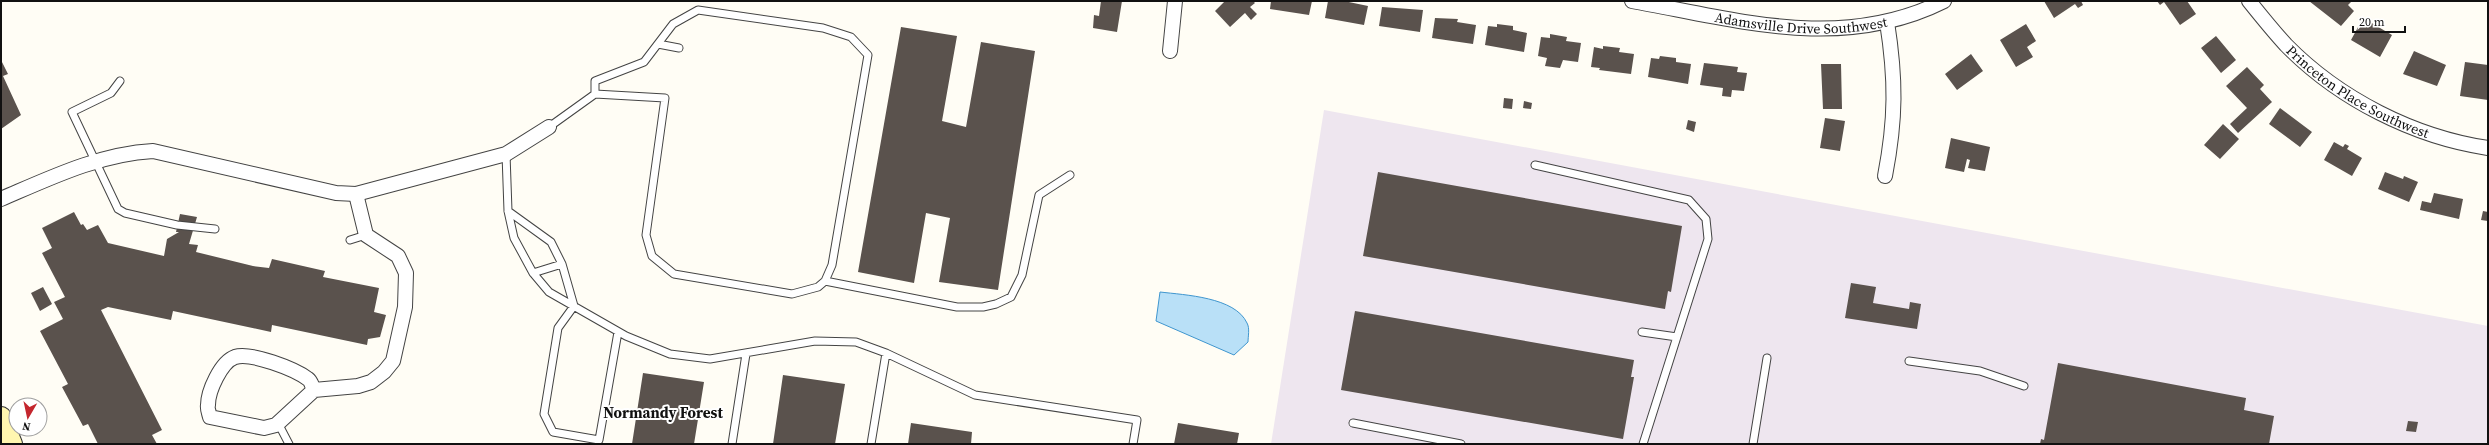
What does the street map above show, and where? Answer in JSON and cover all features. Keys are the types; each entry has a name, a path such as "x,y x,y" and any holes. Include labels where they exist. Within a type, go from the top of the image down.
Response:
{"main road":[{"path":"1,417 12,444"}],"street":[{"path":"1170,51 1175,1"},
{"name":"Adamsville Drive Southwest","path":"1632,1 1783,28 1832,30 1887,22 1927,9 1944,1"},
{"name":"Princeton Place Southwest","path":"2249,1 2286,45 2314,70 2351,96 2390,118 2432,135 2488,148"},
{"path":"1885,176 1892,138 1895,99 1893,60 1887,22"},
{"path":"1,199 95,162 129,152 153,151 336,193 356,194 506,154 549,127"},
{"path":"314,390 310,380 272,362 251,357 235,357 226,364 212,390 207,405 210,417 264,428 278,423 314,390 358,386 371,382 382,374 393,361 405,307 406,273 398,256 366,235 356,194"}],"lane":[{"path":"549,127 595,94 665,98 646,235 652,256 674,274 792,294 818,287 825,281 832,265 868,55 851,37 823,28 698,10 673,24 644,62 595,81 595,94"},
{"path":"658,44 678,48"},
{"path":"120,81 111,93 72,112 118,209 125,213 177,224 215,229"},
{"path":"506,154 508,211 514,238 534,273 549,292 618,332 670,354 710,359 815,341 856,342 886,353 975,395 1137,420 1133,444"},
{"path":"1534,165 1690,200 1706,219 1708,239 1643,444"},
{"path":"825,281 957,307 983,307 996,304 1011,297 1022,275 1028,254 1039,195 1070,175"},
{"path":"508,211 551,242 562,264 574,306"},
{"path":"350,240 366,235"},
{"path":"534,273 562,264"},
{"path":"574,306 558,328 544,414 553,432 598,442 618,332"},
{"path":"1642,332 1677,337"},
{"path":"870,444 886,353"},
{"path":"732,444 746,354"},
{"path":"1753,444 1767,358"},
{"path":"1909,361 1980,371 2024,386"},
{"path":"278,423 289,444"},
{"path":"1353,423 1461,444"}],"shaded area":[{"path":"1324,110 2488,326 2488,444 1271,444"}],"water":[{"path":"1160,292 1195,296 1221,303 1232,308 1241,314 1248,325 1248,342 1234,355 1156,321"}],"building":[{"path":"1101,1 1122,1 1117,32 1093,28 1094,15 1099,16"},
{"path":"1225,1 1253,1 1255,3 1250,7 1257,14 1251,20 1245,13 1230,27 1215,11"},
{"path":"1271,1 1312,1 1309,15 1270,9"},
{"path":"1328,1 1344,1 1368,6 1364,25 1325,18"},
{"path":"2044,1 2081,1 2083,5 2078,8 2075,4 2054,18"},
{"path":"2157,1 2187,1 2196,14 2180,25 2164,2 2160,5"},
{"path":"2309,1 2352,1 2348,5 2354,11 2341,26"},
{"path":"1382,7 1423,10 1420,32 1379,26"},
{"path":"1435,18 1458,19 1457,22 1476,25 1473,44 1432,38"},
{"path":"2363,18 2392,35 2380,57 2351,40"},
{"path":"1497,24 1513,26 1513,30 1527,33 1524,52 1485,45 1488,26 1497,27"},
{"path":"2026,24 2036,41 2027,47 2033,57 2016,67 2000,40"},
{"path":"901,27 957,36 942,121 966,127 981,42 1035,51 998,290 939,282 950,218 926,213 914,283 858,272"},
{"path":"1550,34 1567,37 1566,41 1581,43 1578,62 1563,60 1560,68 1545,66 1547,58 1538,56 1541,37 1550,38"},
{"path":"2216,36 2236,60 2221,73 2201,48"},
{"path":"1603,46 1620,48 1619,52 1634,54 1631,74 1599,70 1600,68 1591,67 1594,47 1603,49"},
{"path":"2414,51 2446,65 2437,86 2403,74"},
{"path":"1971,54 1983,71 1957,90 1945,74"},
{"path":"1660,56 1676,58 1676,62 1691,64 1688,84 1648,77 1651,58 1659,59"},
{"path":"1,60 8,74 3,76 21,115 1,129"},
{"path":"2465,62 2488,65 2488,100 2460,96"},
{"path":"1704,63 1738,67 1737,72 1747,73 1744,91 1732,90 1731,97 1722,96 1723,88 1700,85"},
{"path":"1821,64 1841,64 1842,109 1823,109"},
{"path":"2247,67 2264,85 2260,89 2272,102 2238,133 2230,124 2247,108 2226,86"},
{"path":"1504,98 1513,99 1512,109 1503,108"},
{"path":"1524,101 1532,103 1531,109 1523,108"},
{"path":"2280,108 2312,132 2300,147 2269,124"},
{"path":"1825,118 1845,121 1840,151 1820,148"},
{"path":"1688,120 1696,122 1694,132 1686,129"},
{"path":"2223,124 2239,139 2220,159 2204,145"},
{"path":"1951,138 1990,147 1985,171 1968,168 1970,160 1967,159 1964,172 1945,168"},
{"path":"2334,142 2343,147 2345,144 2349,146 2347,149 2362,158 2352,176 2324,160"},
{"path":"1378,172 1682,226 1671,292 1668,291 1665,309 1363,256"},
{"path":"2385,172 2403,179 2404,176 2418,182 2409,202 2378,189"},
{"path":"2434,193 2463,199 2459,219 2420,210 2422,201 2431,203"},
{"path":"2483,211 2488,212 2488,221 2481,220"},
{"path":"74,212 81,225 83,224 87,230 98,225 108,243 164,256 167,239 179,232 176,232 180,214 197,217 189,244 198,245 196,252 253,266 269,268 272,259 325,271 323,277 379,288 374,312 386,315 380,337 368,339 367,345 272,325 271,332 173,311 171,320 108,307 101,310 162,430 152,435 157,444 98,444 88,424 83,426 62,387 68,384 40,331 63,319 54,302 65,297 42,253 52,248 42,228"},
{"path":"1851,283 1876,287 1873,303 1909,309 1910,302 1921,304 1917,329 1845,318"},
{"path":"43,287 52,304 40,311 31,293"},
{"path":"1355,311 1634,360 1631,377 1634,377 1623,439 1341,390"},
{"path":"2058,363 2246,398 2244,410 2274,416 2269,444 2040,444 2041,439 2044,440"},
{"path":"643,373 704,382 694,444 632,444"},
{"path":"783,375 845,384 835,444 773,444"},
{"path":"2408,421 2418,422 2416,432 2406,431"},
{"path":"911,423 972,432 971,444 908,444"},
{"path":"1178,423 1239,433 1237,444 1174,444"}],"district":[{"name":"Normandy Forest","path":"663,412"}]}
